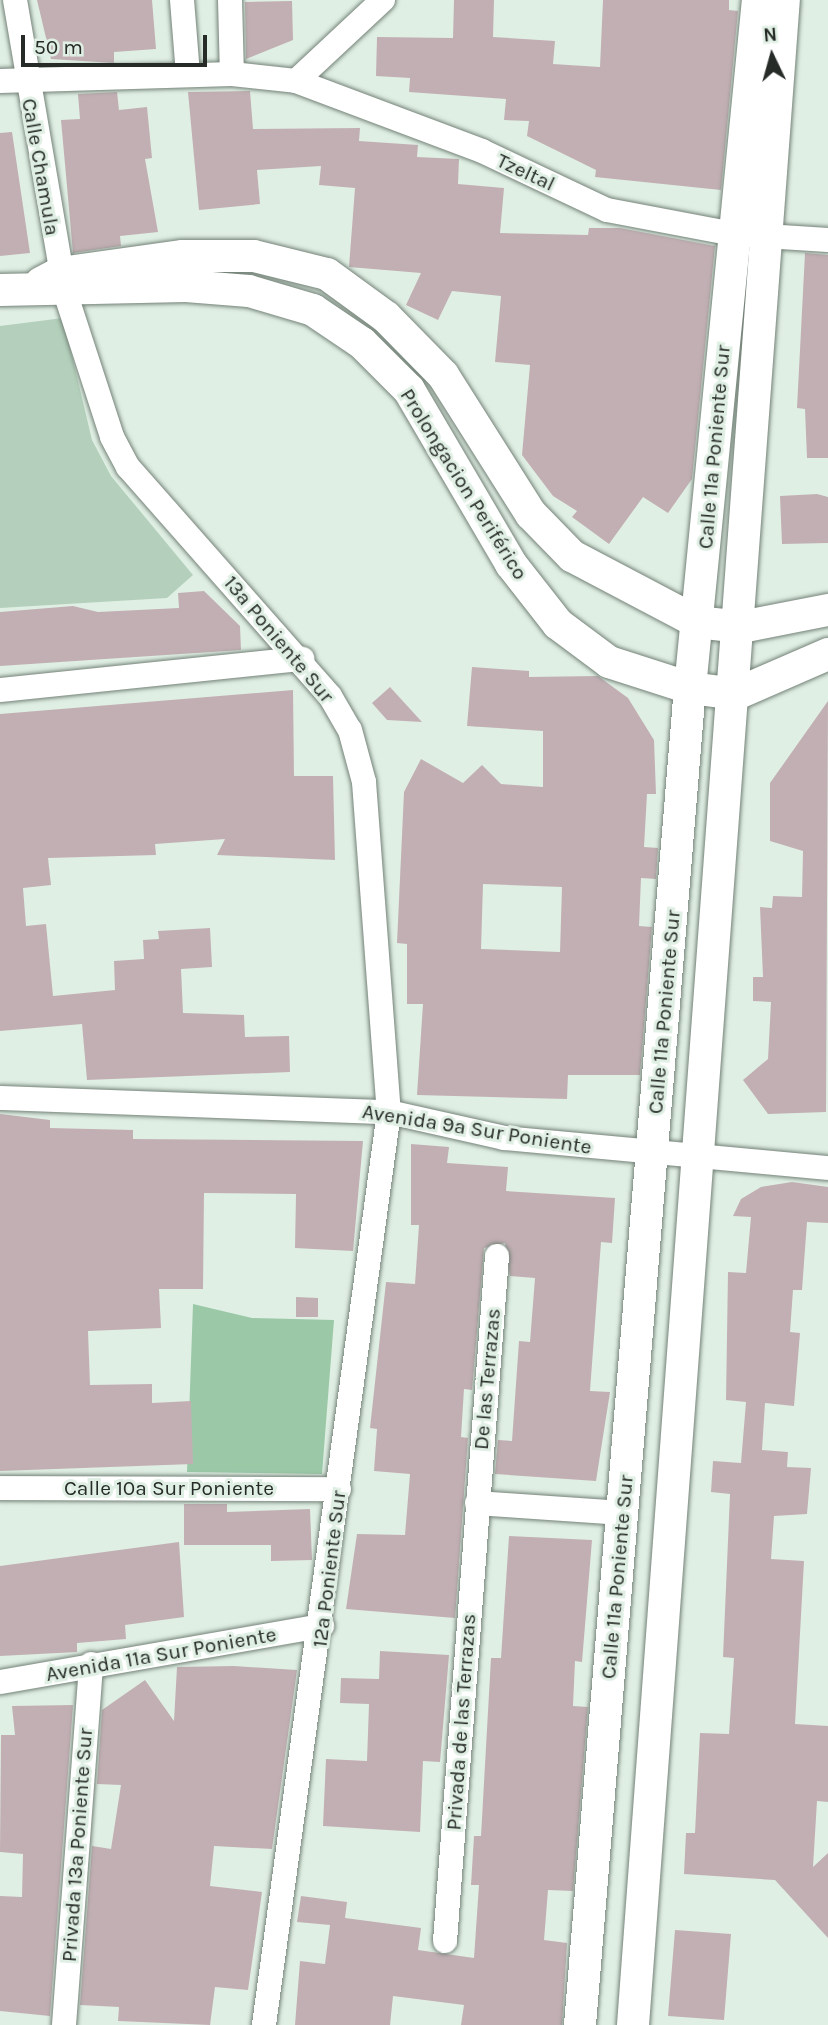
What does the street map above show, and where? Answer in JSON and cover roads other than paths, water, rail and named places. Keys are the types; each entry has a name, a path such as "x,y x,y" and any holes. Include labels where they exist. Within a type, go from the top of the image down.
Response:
{"main road":[{"name":"Calle 11a Poniente Sur","path":"633,2025 696,1157 741,627 748,235 758,0"},
{"name":"Calle 11a Poniente Sur","path":"580,2025 690,688 748,235 784,0"},
{"path":"0,290 54,284 183,256 254,256 327,274 386,317 443,375 531,513 572,556 697,622 741,627 828,610"},
{"name":"Prolongacion Periférico","path":"54,284 186,286 249,291 313,310 362,343 409,390 510,564 558,624 610,662 690,688 736,694"},
{"path":"736,694 828,654"},
{"path":"627,1454 676,1457"}],"street":[{"name":"Calle Chamula","path":"15,0 54,284"},
{"path":"182,0 188,75"},
{"path":"230,0 232,74"},
{"path":"296,80 383,0"},
{"name":"Tzeltal","path":"0,81 232,74 296,80 482,151 607,210 748,235 828,240"},
{"name":"13a Poniente Sur","path":"54,284 128,467 302,659 330,696 359,755 389,1112"},
{"path":"0,690 302,659"},
{"name":"Avenida 9a Sur Poniente","path":"0,1098 389,1112 504,1138 653,1154 828,1168"},
{"name":"12a Poniente Sur","path":"264,2025 322,1626 389,1112"},
{"name":"De las Terrazas","path":"477,1503 497,1256"},
{"name":"Calle 10a Sur Poniente","path":"0,1488 339,1489"},
{"path":"477,1503 622,1513"},
{"name":"Privada de las Terrazas","path":"445,1941 477,1503"},
{"name":"Avenida 11a Sur Poniente","path":"0,1682 91,1664 322,1626"},
{"name":"Privada 13a Poniente Sur","path":"64,2025 91,1664"}]}
